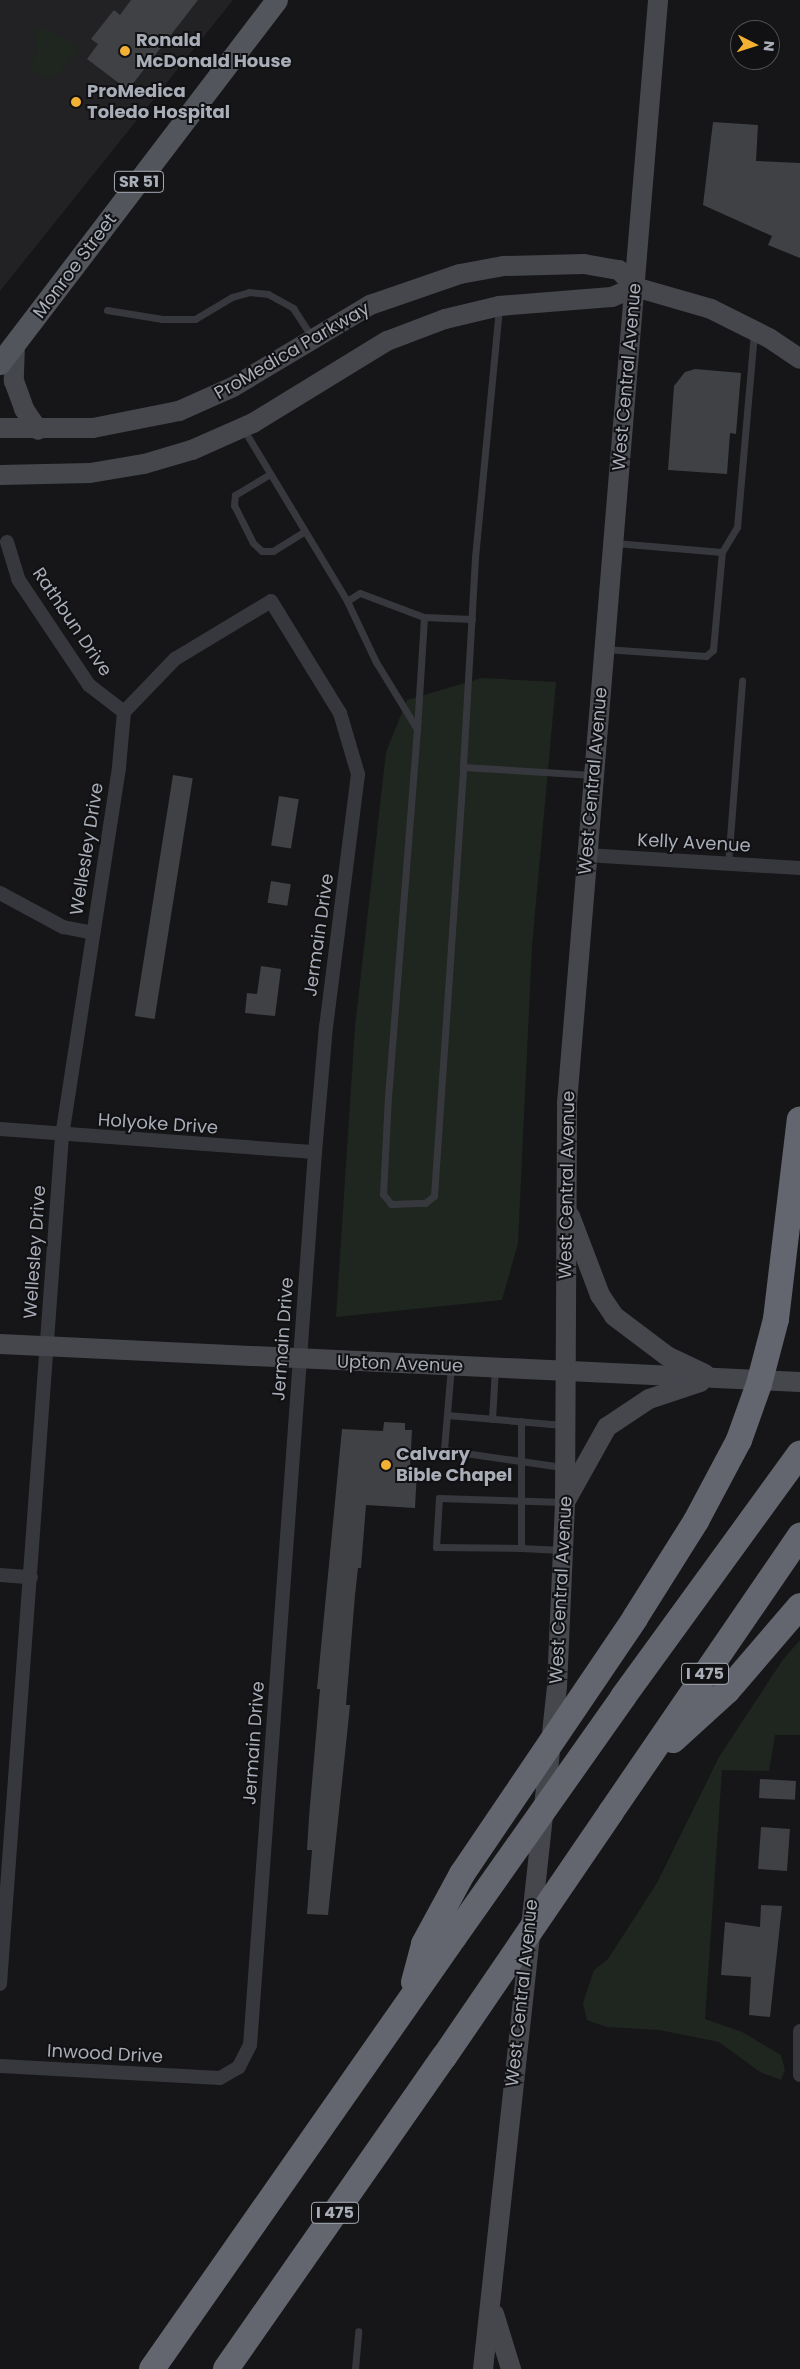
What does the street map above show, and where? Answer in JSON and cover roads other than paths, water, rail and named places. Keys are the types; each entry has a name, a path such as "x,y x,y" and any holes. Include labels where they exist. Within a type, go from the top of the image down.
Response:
{"highway":[{"path":"413,1992 424,1944 462,1874 635,1618 705,1507 739,1440 760,1384 776,1319 800,1119"},
{"name":"I 475","path":"152,2369 413,1992 800,1453"},
{"name":"I 475","path":"226,2369 444,2057 800,1536"},
{"path":"639,1771 727,1691 800,1606"}],"main road":[{"name":"Monroe Street","path":"0,364 277,0"},
{"name":"West Central Avenue","path":"483,2369 556,1687 565,1502 567,1103 658,0"},
{"name":"ProMedica Parkway","path":"0,428 38,430 107,427 186,408 233,388 312,337 382,299 446,277 489,268 602,265 619,270 635,287 711,309 800,359"},
{"path":"0,475 76,474 144,464 242,428 387,342 445,319 500,306 612,296 635,287"},
{"path":"15,344 14,381 24,409 38,430"},
{"path":"566,1205 600,1295 614,1316 667,1356 714,1378"},
{"name":"Upton Avenue","path":"0,1344 301,1360 800,1382"},
{"path":"565,1502 607,1428 621,1416 649,1399 714,1378"},
{"path":"490,2300 504,2356 511,2369"}],"street":[{"name":"Rathbun Drive","path":"7,542 18,579 90,685 124,712"},
{"name":"Jermain Drive","path":"124,712 175,658 271,601 340,713 358,774 326,1026 315,1152 250,2045 246,2057 230,2074 208,2078"},
{"name":"Wellesley Drive","path":"0,1984 62,1136 124,712"},
{"name":"Kelly Avenue","path":"586,855 800,868"},
{"path":"0,893 63,927 93,933"},
{"name":"Holyoke Drive","path":"0,1129 62,1136 315,1152"},
{"path":"0,1575 31,1577"},
{"path":"800,2031 800,2075"},
{"name":"Inwood Drive","path":"0,2066 208,2078"}],"lane":[{"path":"107,310 152,318 194,319 232,297 249,292 268,294 293,308 312,337"},
{"path":"424,617 388,1096 383,1194 391,1204 424,1203 434,1196 472,619 500,306"},
{"path":"604,649 710,654 722,552 737,527 755,332"},
{"path":"242,428 346,601 376,662 417,730"},
{"path":"270,474 235,495 234,505 253,543 262,551 274,551 304,532"},
{"path":"613,543 722,552"},
{"path":"346,601 360,593 424,617 472,619"},
{"path":"728,864 742,681"},
{"path":"463,767 593,775"},
{"path":"451,1366 444,1450 519,1463 565,1467"},
{"path":"492,1419 495,1368"},
{"path":"447,1415 566,1425"},
{"path":"521,1422 519,1463 522,1548"},
{"path":"564,1550 436,1547 439,1498 520,1503 565,1502"},
{"path":"355,2369 358,2331"}],"place":[{"name":"Ronald McDonald House","path":"125,51"},
{"name":"ProMedica Toledo Hospital","path":"76,102"},
{"name":"Calvary Bible Chapel","path":"386,1465"}]}
